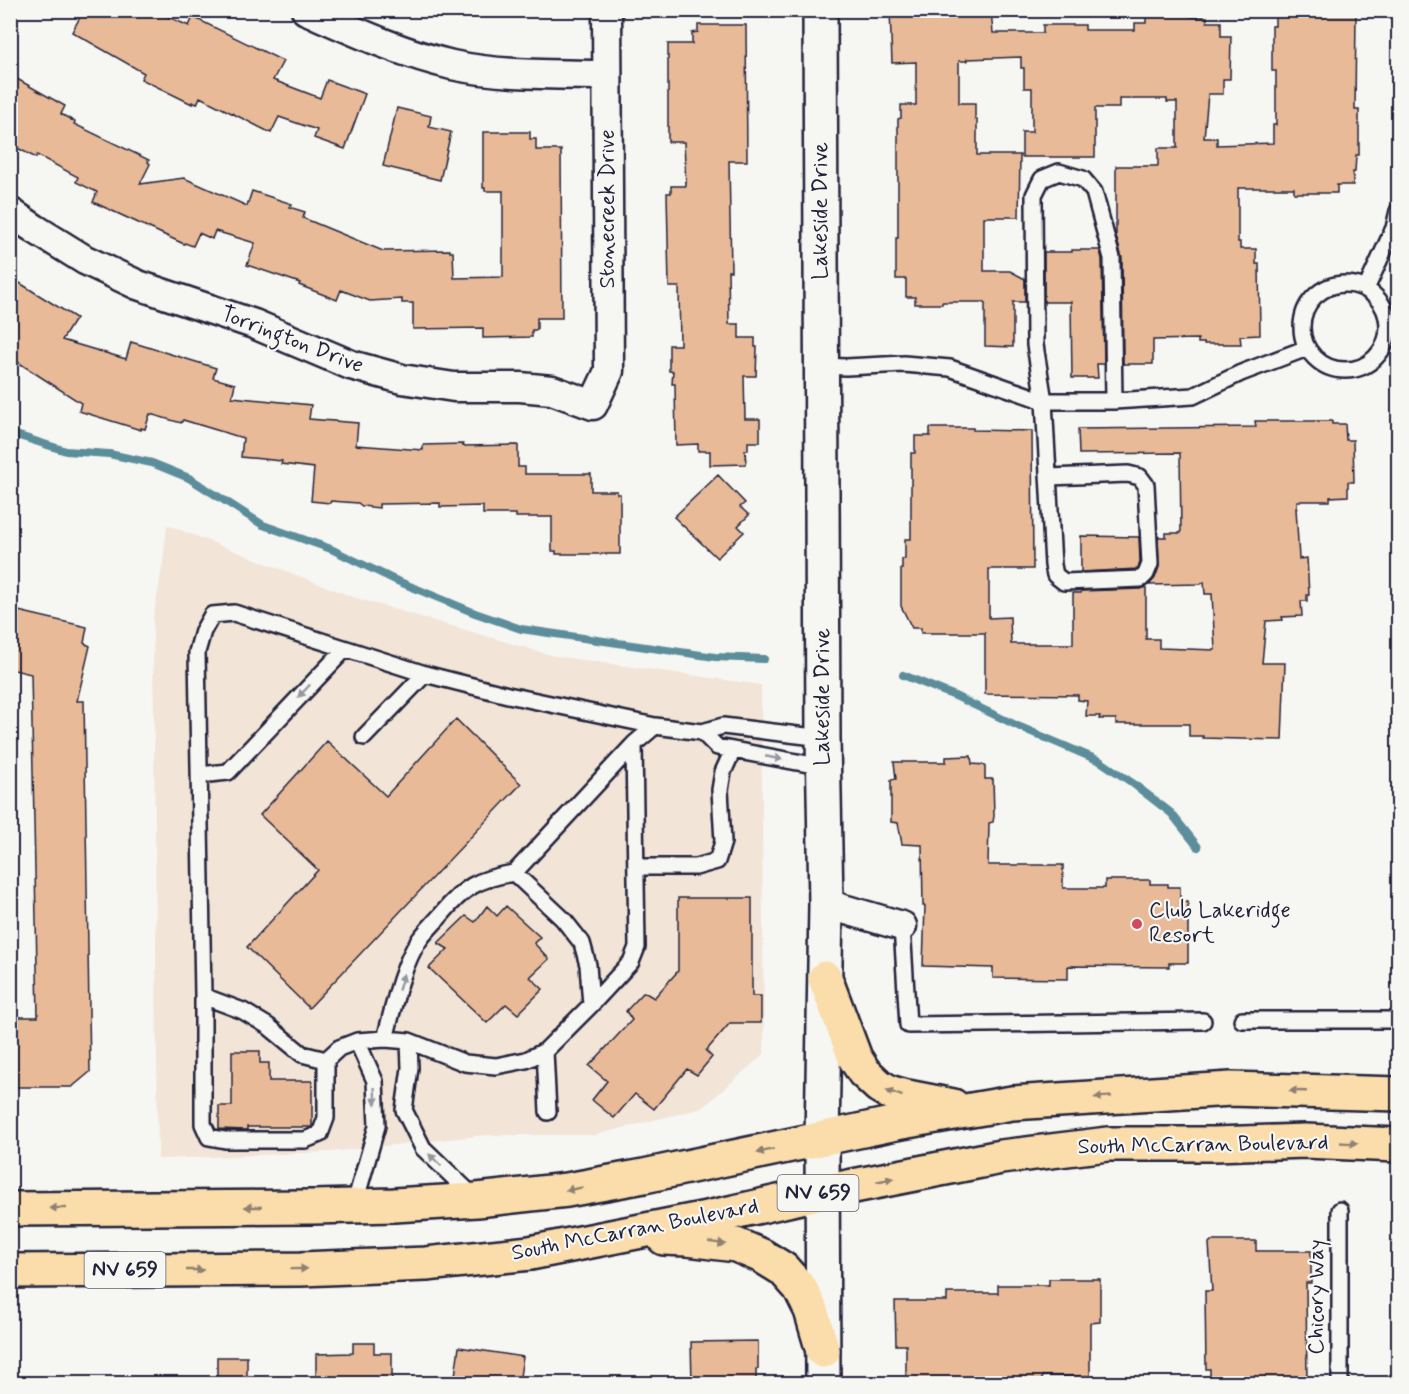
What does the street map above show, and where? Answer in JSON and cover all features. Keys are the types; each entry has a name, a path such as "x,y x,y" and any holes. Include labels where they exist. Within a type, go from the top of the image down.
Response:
{"main road":[{"path":"825,978 855,1058 864,1072 889,1092 972,1109"},
{"name":"NV 659","path":"10,1209 354,1206 477,1200 567,1190 644,1176 896,1123 1012,1102 1231,1089 1398,1094"},
{"name":"South McCarran Boulevard","path":"10,1271 301,1269 426,1263 530,1253 1001,1157 1108,1144 1305,1141 1398,1145"},
{"path":"617,1236 687,1239 736,1245 762,1256 783,1269 800,1288 812,1310 823,1351"}],"street":[{"path":"306,10 396,49 453,65 508,73 607,75"},
{"name":"Stonecreek Drive","path":"593,405 609,371 607,10"},
{"name":"Lakeside Drive","path":"820,10 826,904 822,1140 823,1383"},
{"name":"Torrington Drive","path":"10,212 85,260 138,285 254,324 351,364 402,379 454,387 520,387 552,390 593,405"},
{"path":"826,904 902,926"}],"lane":[{"path":"1049,477 1128,474 1140,477 1146,485 1150,564 1141,579 1064,582 1055,575 1044,401 1035,345 1034,195 1042,179 1059,172 1083,178 1094,192 1112,258 1114,401"},
{"path":"1366,289 1394,228 1398,211"},
{"path":"1339,284 1353,284 1366,289 1377,297 1386,310 1389,324 1387,339 1381,352 1371,363 1357,369 1342,371 1328,367 1316,359 1307,348 1302,334 1302,321 1306,308 1314,296 1325,288 1339,284"},
{"path":"821,366 904,364 950,368 1044,401 1114,401 1193,396 1241,373 1307,348"},
{"path":"634,744 637,947 631,962 545,1051 526,1060 496,1066 465,1063 409,1041 385,1039 357,1041 339,1048 326,1060 326,1118 320,1134 305,1140 225,1140 209,1137 203,1124 197,652 203,631 212,615 234,613 425,674 508,695 656,726 702,732 723,726 824,753"},
{"path":"200,775 228,772 345,649"},
{"path":"364,737 425,674"},
{"path":"385,1039 406,965 418,941 453,901 471,885 492,876 514,873 634,744 656,726"},
{"path":"702,732 717,747 733,750 824,753"},
{"path":"636,867 696,867 717,861 723,843 720,790 723,772 733,750"},
{"path":"514,873 563,919 582,943 588,965 591,1005"},
{"path":"902,926 908,1025 1203,1021"},
{"path":"203,996 243,1011 268,1026 302,1054 326,1060"},
{"path":"1242,1020 1398,1020"},
{"path":"354,1206 377,1126 375,1081 357,1041"},
{"path":"409,1041 410,1068 405,1110 423,1148 477,1200"},
{"path":"545,1051 548,1112"},
{"name":"Chicory Way","path":"1340,1210 1340,1383"}],"shaded area":[{"path":"167,525 356,598 554,656 761,685 764,1054 702,1108 595,1135 486,1135 328,1152 158,1159 153,619"}],"building":[{"path":"84,10 152,10 189,26 193,17 283,61 273,80 320,98 327,80 365,94 345,149 314,138 317,130 279,117 271,133 200,97 197,104 192,102 192,104 141,79 144,73 72,32"},
{"path":"890,10 991,10 993,33 1043,33 1043,25 1085,25 1085,30 1135,30 1135,23 1146,23 1146,14 1191,14 1191,17 1207,17 1207,22 1221,22 1221,36 1231,36 1230,79 1223,79 1223,94 1208,94 1204,138 1217,138 1217,145 1273,143 1273,125 1276,125 1276,71 1272,71 1272,26 1275,26 1275,11 1356,11 1355,110 1359,110 1359,155 1356,155 1353,185 1337,185 1337,193 1294,193 1294,188 1238,188 1238,242 1240,242 1240,249 1256,249 1256,264 1259,264 1260,335 1240,336 1241,344 1204,344 1198,343 1198,339 1153,340 1153,364 1123,364 1122,258 1116,236 1116,166 1158,166 1158,148 1177,148 1177,102 1167,102 1167,99 1119,99 1119,108 1095,108 1095,157 1022,157 1022,132 1032,132 1032,88 1024,88 1024,68 1021,68 1021,57 959,61 959,103 975,103 977,155 1020,155 1019,217 984,217 984,271 1010,271 1025,279 1025,302 1013,302 1013,347 985,346 985,302 915,304 915,297 906,297 906,279 896,279 898,119 901,118 901,105 916,105 916,62 892,63"},
{"path":"698,25 746,25 747,161 729,161 731,271 728,271 729,324 739,324 739,338 755,338 755,347 757,347 756,376 744,376 745,419 760,419 760,442 748,442 748,450 745,450 746,464 710,465 710,451 698,451 698,444 676,445 675,384 672,384 673,371 669,371 669,345 680,345 679,287 669,287 667,193 671,193 671,186 686,186 684,142 668,142 668,44 692,44 692,33 698,32"},
{"path":"10,75 65,106 61,114 75,122 74,124 149,160 150,164 140,184 184,178 247,206 252,191 292,204 289,207 305,212 303,218 383,251 450,250 453,252 454,278 503,277 503,191 485,191 483,188 483,132 530,132 530,139 536,139 536,150 561,150 562,318 537,318 537,330 532,330 532,337 483,338 483,328 413,329 413,303 402,303 402,299 370,301 341,290 337,300 299,285 300,283 247,265 255,243 215,231 212,239 199,233 193,246 184,244 93,202 97,192 76,182 78,177 37,155 36,158 10,144"},
{"path":"397,108 431,116 429,127 451,132 440,180 383,166"},
{"path":"1072,250 1100,250 1102,259 1104,364 1097,364 1098,378 1072,378 1071,302 1044,302 1044,252 1072,252"},
{"path":"10,277 76,318 62,340 126,359 131,342 216,368 213,378 235,384 232,397 311,405 309,419 358,423 356,445 423,450 423,445 518,445 518,467 525,467 525,474 591,474 591,491 617,491 617,494 620,494 620,554 556,554 556,551 552,551 552,517 483,514 483,506 440,507 440,503 379,504 379,508 362,506 358,503 311,501 314,468 281,464 282,461 241,457 243,438 183,420 181,423 150,414 145,429 141,428 141,430 79,411 81,403 10,357"},
{"path":"1255,421 1332,421 1332,424 1345,424 1346,440 1353,440 1354,482 1348,482 1348,496 1330,497 1330,501 1297,501 1299,559 1307,558 1309,595 1307,595 1307,601 1301,601 1302,616 1266,621 1262,663 1285,663 1282,740 1189,736 1189,724 1116,724 1116,719 1086,716 1087,701 1078,700 1078,695 985,694 985,633 921,633 921,628 912,628 901,606 901,569 902,559 905,559 905,539 911,539 911,453 915,453 915,436 930,436 930,428 1032,431 1033,569 989,569 989,618 1010,617 1011,644 1073,644 1073,593 1146,587 1146,639 1159,639 1159,648 1215,650 1212,594 1205,594 1204,582 1201,584 1149,585 1155,578 1159,567 1158,537 1166,537 1166,533 1181,533 1180,453 1079,454 1078,429 1256,427"},
{"path":"718,475 745,503 740,507 749,515 738,526 744,532 717,558 674,517"},
{"path":"1081,536 1139,537 1138,569 1081,572"},
{"path":"10,609 87,627 84,643 90,646 77,701 84,701 90,1072 72,1087 10,1087 10,1017 38,1017 31,674 10,669"},
{"path":"456,719 521,784 309,1008 247,947 318,870 260,815 327,741 386,796"},
{"path":"971,756 972,764 985,765 985,779 993,779 994,816 993,822 989,823 988,865 1063,865 1063,888 1105,888 1105,880 1150,880 1150,884 1180,887 1180,902 1188,902 1188,963 1169,963 1169,967 1068,966 1068,979 993,978 993,968 923,966 925,906 923,906 922,845 902,844 898,823 891,822 891,780 896,779 894,762 946,762 946,757"},
{"path":"678,898 752,898 752,996 761,996 761,1023 730,1023 706,1051 712,1057 697,1075 687,1069 654,1109 635,1094 614,1118 592,1100 607,1081 589,1066 632,1020 626,1011 644,992 654,998 678,971"},
{"path":"487,906 497,916 506,906 540,937 534,943 549,959 530,977 543,989 518,1014 506,1004 487,1023 429,968 448,949 438,943 466,916 475,922"},
{"path":"232,1051 260,1051 260,1063 269,1063 269,1081 312,1081 312,1127 219,1129 219,1106 232,1106"},
{"path":"1211,1241 1256,1241 1256,1251 1311,1251 1311,1283 1306,1283 1307,1383 1210,1383 1210,1369 1206,1369 1205,1291 1212,1291 1209,1243"},
{"path":"1049,1279 1100,1279 1100,1322 1090,1323 1090,1376 1042,1376 1042,1383 906,1383 906,1345 896,1345 895,1301 947,1301 947,1293 998,1293 998,1285 1049,1285"},
{"path":"758,1341 756,1383 692,1383 691,1342"},
{"path":"353,1343 374,1343 374,1353 392,1353 392,1383 316,1383 316,1354 353,1353"},
{"path":"459,1347 523,1357 519,1383 454,1383"},
{"path":"217,1357 247,1357 247,1383 217,1383"}],"waterway":[{"path":"10,433 66,451 109,454 152,463 189,478 263,525 331,549 395,580 521,629 715,657 764,659"},
{"path":"903,675 1100,761 1171,813 1198,847"}],"place":[{"name":"Club Lakeridge Resort","path":"1137,924"}]}
